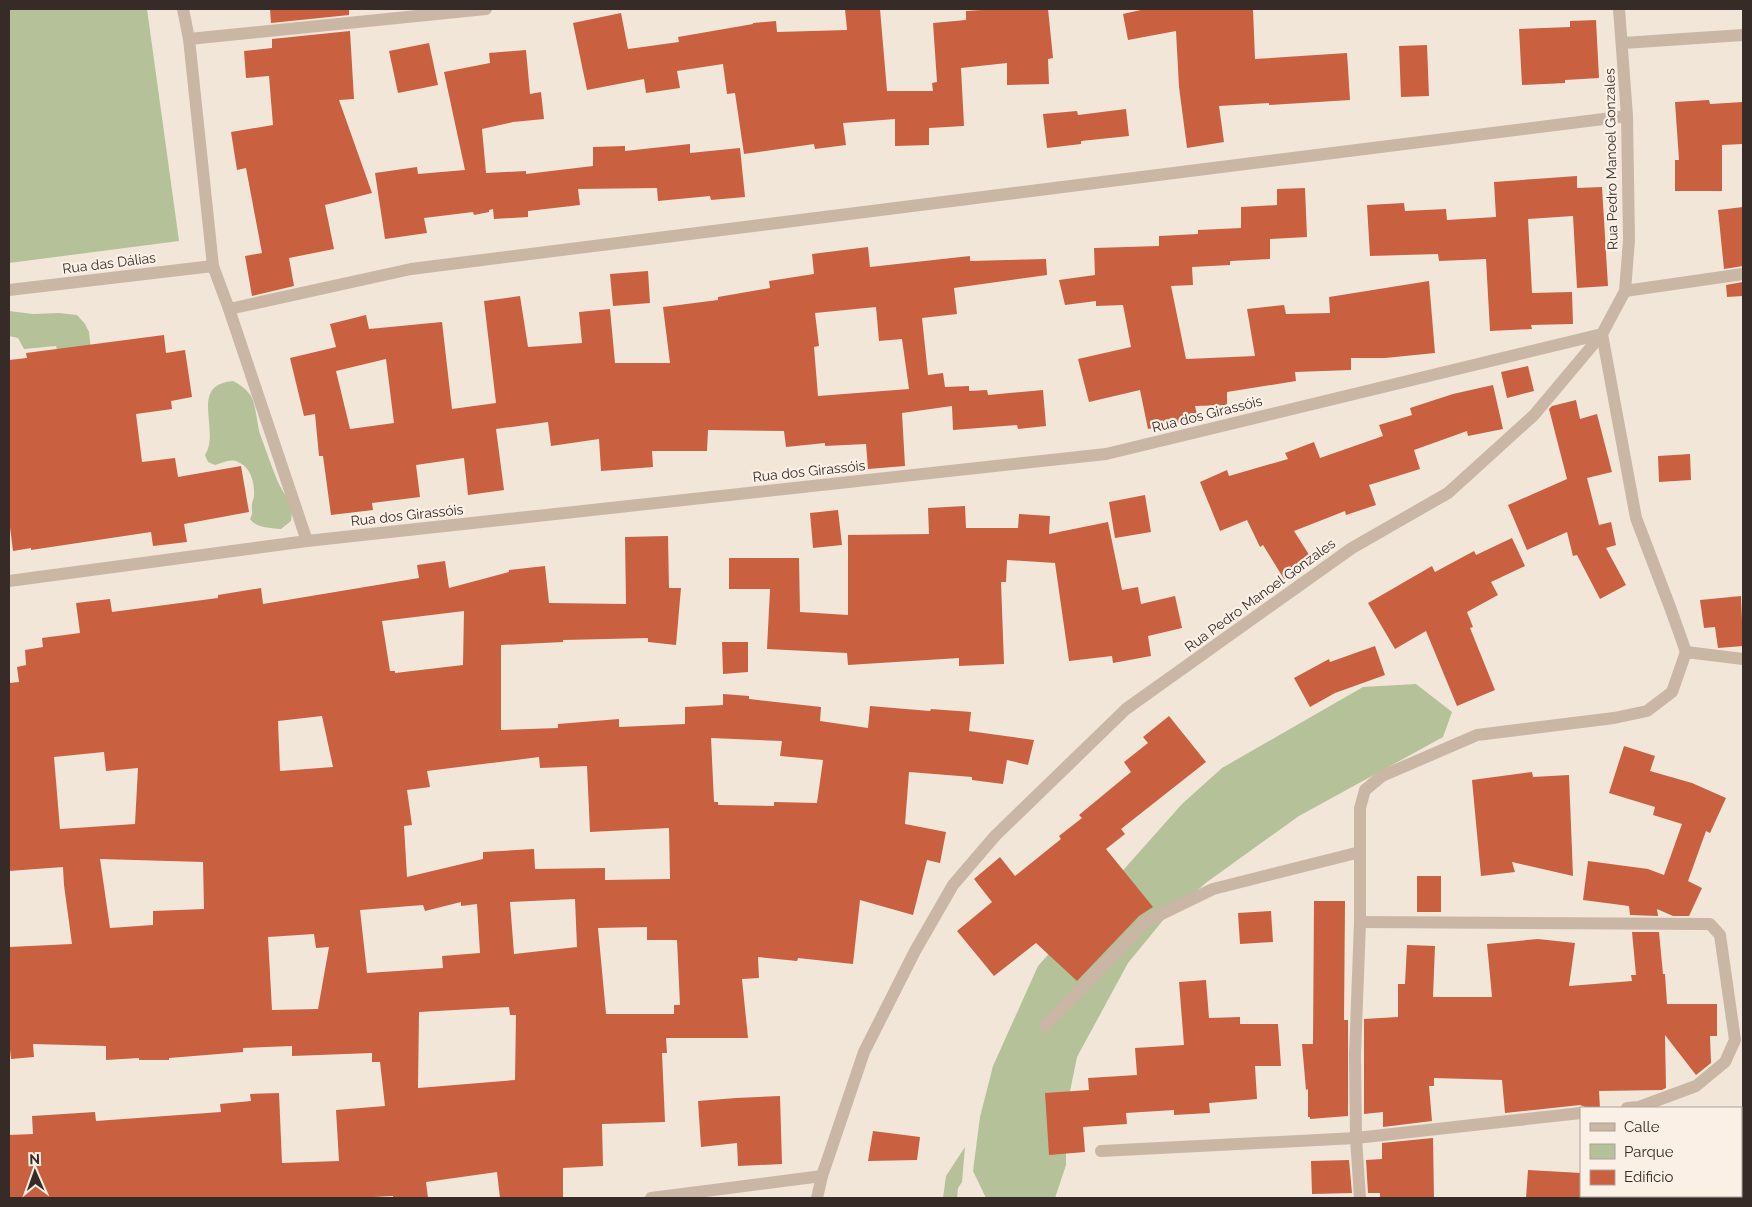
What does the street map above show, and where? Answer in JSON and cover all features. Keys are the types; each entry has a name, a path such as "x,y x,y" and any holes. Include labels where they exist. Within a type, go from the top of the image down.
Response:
{"street":[{"path":"183,9 189,39 213,266 230,308 307,542"},
{"path":"189,39 486,9"},
{"name":"Rua Pedro Manoel Gonzales","path":"817,1198 822,1176 864,1052 914,951 953,885 995,836 1126,709 1352,548 1448,493 1534,416 1602,334 1624,291 1630,240 1627,116 1619,9"},
{"path":"1623,43 1743,35"},
{"path":"230,308 411,269 1627,116"},
{"name":"Rua das Dálias","path":"9,290 213,266"},
{"path":"1624,291 1743,274"},
{"path":"1360,1198 1356,1138 1355,1055 1360,922 1360,808 1365,790 1382,776 1477,735 1614,718 1647,711 1672,692 1686,652 1636,518 1602,334"},
{"name":"Rua dos Girassóis","path":"9,581 307,542 1106,454 1602,334"},
{"path":"1686,652 1743,659"},
{"path":"1045,1026 1145,922 1213,889 1360,852"},
{"path":"1360,922 1710,924 1720,935 1734,1040 1725,1062 1696,1086 1639,1107"},
{"path":"1101,1151 1356,1138 1580,1113"},
{"path":"652,1198 822,1176"}],"green space":[{"path":"9,9 147,9 179,241 9,263"},
{"path":"9,311 33,314 59,313 77,315 89,332 94,378 61,366 56,346 24,349 18,338 9,336"},
{"path":"233,381 243,387 251,396 260,434 278,482 290,504 291,521 281,529 260,526 250,519 254,497 253,481 249,472 242,464 232,460 215,465 208,462 205,455 209,445 208,410 212,391 220,384"},
{"path":"1416,684 1452,712 1443,737 1299,816 1207,882 1164,919 1128,963 1077,1057 1066,1111 1066,1165 1055,1198 986,1198 973,1171 980,1117 993,1066 1038,966 1182,804 1222,768 1363,687"},
{"path":"965,1147 962,1182 958,1188 957,1198 943,1198 946,1176"}],"building":[{"path":"270,9 349,9 349,15 271,23"},
{"path":"845,9 880,9 887,91 933,91 932,83 937,82 933,23 966,20 966,11 1048,9 1053,58 1048,59 1049,84 1007,85 1007,63 961,68 964,126 929,128 929,145 895,146 895,119 843,123 846,145 815,149 814,144 744,154 735,93 727,94 723,64 677,71 680,88 646,93 644,79 587,90 573,23 621,13 628,49 679,42 678,37 753,23 776,21 777,32 847,30"},
{"path":"1145,9 1253,9 1255,59 1347,53 1350,100 1219,106 1224,142 1187,148 1179,87 1176,31 1128,40 1123,14"},
{"path":"1596,20 1599,78 1565,80 1565,83 1522,85 1519,29 1570,27 1570,21"},
{"path":"350,31 354,99 339,100 372,193 325,205 334,249 289,258 294,286 252,296 245,256 262,253 246,168 237,170 231,132 273,125 269,76 246,78 244,51 272,48 272,39"},
{"path":"429,43 438,85 398,93 389,51"},
{"path":"1427,45 1429,96 1401,97 1399,46"},
{"path":"526,50 530,94 541,92 544,119 513,122 482,129 486,173 526,171 526,174 593,166 593,147 625,146 625,151 690,144 690,153 740,148 745,197 711,200 710,196 658,201 657,188 578,189 580,205 528,211 528,217 494,219 493,209 489,210 489,212 474,215 473,212 424,218 427,233 385,239 375,173 417,167 418,174 465,170 444,72 490,63 489,53"},
{"path":"1709,100 1710,104 1743,102 1743,144 1722,145 1722,191 1675,191 1675,160 1679,160 1675,102"},
{"path":"1126,109 1129,136 1081,141 1081,144 1047,148 1043,114 1077,111 1078,115"},
{"path":"1577,176 1577,188 1602,187 1608,286 1577,288 1573,216 1528,219 1532,293 1572,292 1573,324 1531,325 1532,329 1490,331 1486,259 1439,261 1438,254 1370,256 1367,205 1404,203 1405,211 1446,209 1447,220 1496,217 1494,182"},
{"path":"1305,188 1307,237 1270,239 1270,259 1230,261 1230,265 1192,267 1193,285 1171,286 1186,359 1255,356 1247,309 1284,305 1286,314 1330,313 1329,297 1429,281 1435,353 1385,358 1351,358 1351,370 1295,372 1296,381 1227,392 1227,405 1195,406 1198,419 1148,429 1140,390 1089,402 1078,359 1131,347 1123,305 1096,306 1096,301 1065,305 1059,280 1095,275 1094,248 1159,246 1159,236 1198,234 1198,230 1241,228 1241,207 1277,205 1277,189"},
{"path":"1743,207 1743,266 1724,269 1718,210"},
{"path":"868,247 870,267 970,256 970,261 1046,259 1047,275 954,288 957,314 922,318 928,375 943,373 945,387 969,386 969,391 987,390 988,395 1043,390 1046,426 1018,429 1017,425 953,430 952,406 902,413 905,466 868,469 866,444 825,446 825,443 786,447 784,431 708,430 707,451 652,451 653,467 601,471 599,439 551,446 548,422 496,429 504,490 468,495 464,458 416,465 420,497 372,503 373,510 331,515 323,456 319,456 315,414 304,416 290,358 336,347 330,324 366,315 369,329 442,322 452,409 496,403 484,301 520,296 528,347 582,343 579,312 610,309 615,363 670,363 663,307 718,300 718,297 770,288 769,281 814,274 812,254","holes":["876,307 879,341 902,339 909,389 818,396 814,347 819,346 815,313","386,359 394,423 350,429 336,371"]},
{"path":"648,271 650,303 613,306 610,274"},
{"path":"1743,282 1743,296 1727,297 1726,285"},
{"path":"164,335 166,353 185,350 192,397 171,401 172,409 136,414 142,462 175,458 178,477 241,466 249,512 184,524 187,542 153,546 151,532 13,551 9,519 9,360 27,358 26,353"},
{"path":"1528,366 1534,391 1507,398 1501,372"},
{"path":"1493,385 1503,429 1468,436 1467,431 1414,450 1420,469 1369,485 1376,505 1346,515 1345,511 1294,531 1313,561 1284,579 1263,545 1260,547 1247,520 1220,531 1200,482 1227,470 1229,476 1288,459 1285,453 1314,442 1320,458 1383,436 1379,425 1412,415 1410,408 1453,394"},
{"path":"1576,400 1580,419 1597,414 1612,472 1587,478 1599,525 1611,522 1616,545 1606,548 1626,585 1600,599 1577,555 1573,556 1567,532 1527,550 1508,505 1567,479 1549,409 1552,406"},
{"path":"1690,454 1691,480 1659,482 1658,456"},
{"path":"1145,495 1151,532 1115,538 1109,502"},
{"path":"965,506 966,528 1018,528 1019,514 1050,516 1049,534 1108,522 1122,590 1138,587 1141,604 1175,596 1182,628 1148,636 1151,656 1113,663 1112,656 1069,661 1055,563 1007,560 1006,582 1001,582 1004,664 959,666 959,658 848,665 847,653 767,649 770,589 729,589 729,558 799,558 800,612 848,615 848,535 929,534 928,508"},
{"path":"838,510 842,545 813,548 810,513"},
{"path":"668,536 669,588 681,588 676,645 648,642 648,638 563,640 563,642 501,645 501,730 558,728 558,724 619,719 619,727 685,724 685,707 723,705 723,694 749,696 749,699 821,707 820,721 868,728 870,706 971,712 969,731 1034,740 1028,765 1007,760 1003,784 972,780 972,777 909,772 905,824 946,832 940,863 927,860 913,915 860,900 853,964 798,958 797,961 758,957 759,978 742,979 748,1038 666,1038 667,1053 662,1053 665,1122 602,1124 603,1166 563,1168 563,1198 500,1198 497,1172 426,1182 428,1198 393,1198 393,1196 354,1198 9,1198 9,1135 33,1134 32,1116 95,1112 96,1121 221,1112 220,1104 251,1101 250,1094 279,1093 282,1163 339,1161 336,1110 385,1106 380,1062 372,1062 372,1053 292,1056 292,1046 243,1048 243,1052 169,1058 169,1060 139,1060 139,1058 106,1060 106,1046 33,1044 34,1057 11,1059 9,1040 9,947 72,944 63,867 9,871 9,683 19,682 17,667 26,665 25,650 43,647 42,638 80,633 76,603 110,599 112,612 218,598 218,595 261,588 263,604 419,578 417,565 445,561 449,588 509,572 509,570 545,566 549,603 626,604 625,537","holes":["464,611 463,665 395,673 395,671 390,671 382,621","322,716 333,767 280,771 278,721","711,738 782,741 780,756 823,760 817,803 774,802 774,806 718,805 718,802 714,802","104,752 106,771 138,768 135,824 60,829 54,757","539,757 540,768 587,766 590,832 669,828 670,879 605,880 605,868 535,869 534,849 483,852 483,859 407,877 404,826 412,825 407,790 430,787 427,771","100,859 203,862 204,909 153,911 153,925 110,928","575,899 577,947 514,954 510,902","461,902 461,906 477,904 480,953 442,956 443,968 367,973 360,910 423,905 425,911","647,927 647,940 677,940 680,1005 674,1005 674,1014 606,1014 598,928","314,934 316,948 329,947 318,1009 272,1010 268,937","509,1007 510,1015 516,1015 515,1080 418,1088 419,1012"]},
{"path":"1512,538 1525,566 1491,582 1498,595 1467,612 1473,627 1470,628 1495,690 1457,706 1426,631 1395,649 1368,603 1432,566 1435,572 1474,551 1476,555"},
{"path":"1741,596 1743,646 1718,648 1715,627 1704,628 1700,600"},
{"path":"722,642 748,642 748,672 723,674"},
{"path":"1375,646 1385,675 1335,693 1310,707 1294,678 1329,659 1330,662"},
{"path":"1169,716 1206,762 1121,829 1125,834 1106,849 1153,907 1139,916 1077,981 1036,943 994,976 957,931 992,902 974,879 1000,857 1015,876 1061,839 1059,836 1082,818 1079,815 1131,772 1124,762 1148,743 1143,737"},
{"path":"1624,746 1655,756 1650,771 1692,783 1726,798 1710,833 1706,831 1688,881 1702,888 1689,916 1673,916 1657,909 1658,916 1630,915 1629,906 1583,900 1588,861 1648,869 1664,875 1682,824 1653,815 1655,807 1609,793"},
{"path":"1532,772 1533,777 1569,775 1573,876 1512,862 1515,872 1481,876 1472,780"},
{"path":"1417,876 1441,876 1441,912 1417,912"},
{"path":"1314,901 1345,901 1344,1020 1348,1020 1348,1116 1310,1119 1308,1117 1308,1089 1306,1090 1302,1044 1313,1044"},
{"path":"1271,911 1273,942 1240,944 1238,913"},
{"path":"1632,932 1659,932 1667,1004 1717,1004 1717,1036 1710,1036 1711,1063 1696,1075 1665,1035 1666,1088 1662,1090 1599,1091 1600,1107 1580,1105 1505,1113 1502,1080 1434,1078 1434,1086 1429,1086 1432,1121 1383,1127 1383,1112 1364,1114 1364,1019 1398,1017 1398,984 1405,984 1407,945 1435,946 1433,997 1492,997 1487,944 1538,939 1575,943 1569,986 1632,981 1631,975 1636,975"},
{"path":"1206,980 1209,1018 1240,1017 1240,1024 1278,1024 1281,1066 1255,1066 1257,1099 1209,1103 1210,1113 1174,1115 1174,1110 1126,1113 1127,1124 1083,1127 1085,1152 1049,1155 1045,1093 1089,1090 1088,1078 1137,1075 1135,1048 1184,1045 1179,982"},
{"path":"780,1096 782,1164 738,1166 737,1143 701,1147 698,1101"},
{"path":"873,1131 920,1137 917,1160 868,1161"},
{"path":"1433,1138 1434,1198 1380,1198 1380,1193 1368,1193 1366,1160 1382,1159 1382,1143"},
{"path":"1349,1160 1352,1193 1312,1194 1311,1161"},
{"path":"1528,1170 1580,1173 1581,1198 1526,1198"}]}
